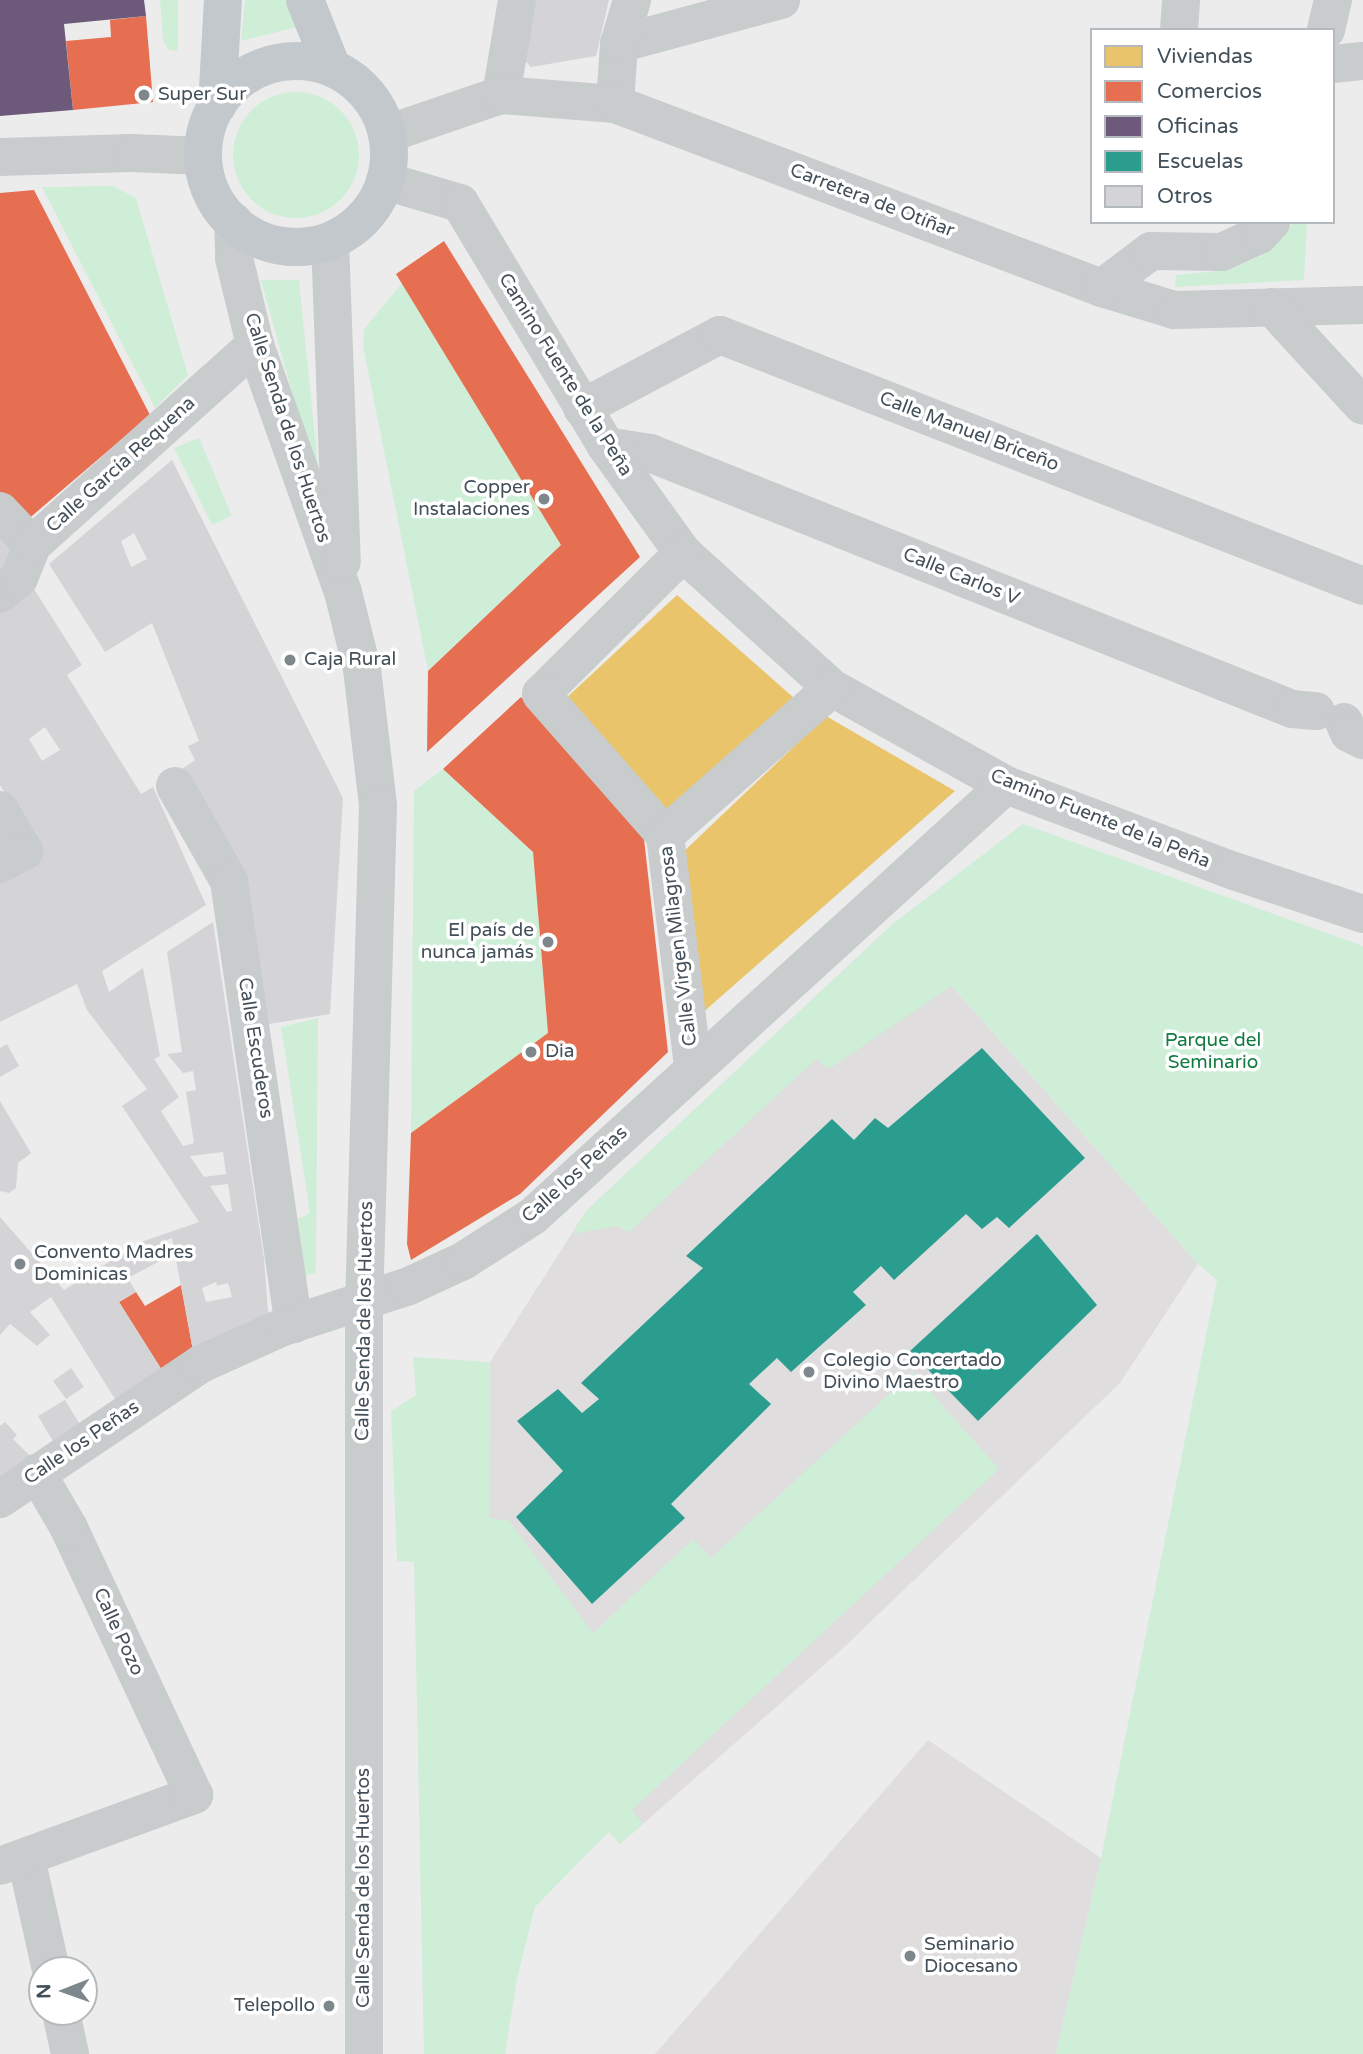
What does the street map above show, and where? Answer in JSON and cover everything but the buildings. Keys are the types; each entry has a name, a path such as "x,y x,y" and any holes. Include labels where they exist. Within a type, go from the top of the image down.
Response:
{"main road":[{"path":"217,106 230,88 267,65 310,61 332,68 368,94 387,134 385,181 364,217 330,241 288,247 249,234 233,221 217,202 203,156 217,106 223,0"},
{"path":"305,0 332,68"}],"street":[{"path":"501,95 517,0"},
{"path":"615,104 619,44 632,0"},
{"path":"619,44 781,0"},
{"path":"1179,28 1181,0"},
{"path":"1326,28 1333,0"},
{"path":"1335,64 1363,61"},
{"name":"Carretera de Otíñar","path":"387,134 501,95 615,104 1102,288 1174,310 1363,305"},
{"path":"0,157 131,153 203,156"},
{"name":"Camino Fuente de la Peña","path":"385,181 460,203 606,446 683,553 832,688 1006,785 1234,872 1363,914"},
{"name":"Calle Senda de los Huertos","path":"233,221 234,258 255,345 343,592 362,669 378,806 364,1300 364,2054"},
{"path":"1102,288 1151,251 1222,252 1259,235 1269,224"},
{"name":"Calle Senda de los Huertos","path":"330,241 343,592"},
{"path":"1272,307 1363,406"},
{"name":"Calle Manuel Briceño","path":"582,408 720,335 1363,586"},
{"name":"Calle García Requena","path":"0,594 19,578 32,545 255,345"},
{"name":"Calle Carlos V","path":"606,446 650,453 1292,709 1341,724"},
{"path":"0,511 32,545"},
{"name":"Calle Virgen Milagrosa","path":"683,553 541,694 666,835 693,1068"},
{"path":"666,835 832,688"},
{"name":"Calle los Peñas","path":"0,1499 201,1363 294,1324 409,1286 463,1261 533,1216 1006,785"},
{"name":"Calle Escuderos","path":"175,786 229,881 294,1324"},
{"path":"0,810 24,851 0,864"},
{"name":"Calle Pozo","path":"13,1862 194,1795 69,1528 37,1473"},
{"path":"13,1862 46,1956"},
{"path":"64,2026 70,2054"}],"shaded area":[{"name":"Colegio Concertado Divino Maestro","path":"895,922 1198,1264 1120,1383 840,1651 620,1844 492,1691 488,1613 490,1362 586,1211"},
{"name":"Seminario Diocesano","path":"928,1740 1101,1858 1056,2054 655,2054"}],"green space":[{"path":"160,0 178,0 178,51 169,50 163,41"},
{"path":"245,0 285,0 298,27 241,41"},
{"path":"296,92 320,97 340,111 354,131 359,155 354,179 340,199 320,213 296,218 272,213 252,199 238,179 233,155 238,131 252,111 272,97"},
{"path":"113,186 136,198 188,375 155,408 42,187"},
{"path":"1292,224 1307,224 1304,280 1175,287 1176,275 1229,270 1266,253"},
{"path":"261,280 299,280 321,497"},
{"path":"402,283 561,545 428,671 363,346 364,329"},
{"path":"199,438 232,516 212,525 174,448"},
{"path":"443,769 533,852 548,1033 411,1133 414,791"},
{"name":"Parque del Seminario","path":"1023,824 1363,946 1363,2054 1056,2054 1101,1858 1217,1280 1198,1264 952,986 829,1069 816,1059 629,1232 617,1226 572,1234 586,1211 895,922"},
{"path":"318,1018 316,1265 315,1273 305,1275 298,1219 310,1213 281,1027"},
{"path":"413,1357 490,1362 489,1518 509,1521 593,1633 693,1539 711,1558 913,1372 999,1469 632,1810 643,1824 620,1844 609,1832 535,1907 517,1979 505,2054 424,2054 414,1562 397,1561 391,1411 416,1395"}],"place":[{"name":"Super Sur","path":"144,95"},
{"name":"Copper Instalaciones","path":"544,499"},
{"name":"Caja Rural","path":"290,660"},
{"name":"El país de nunca jamás","path":"548,942"},
{"name":"Dia","path":"531,1052"},
{"name":"Convento Madres Dominicas","path":"20,1264"},
{"name":"Colegio Concertado Divino Maestro","path":"809,1372"},
{"name":"Seminario Diocesano","path":"910,1956"},
{"name":"Telepollo","path":"329,2006"}]}
